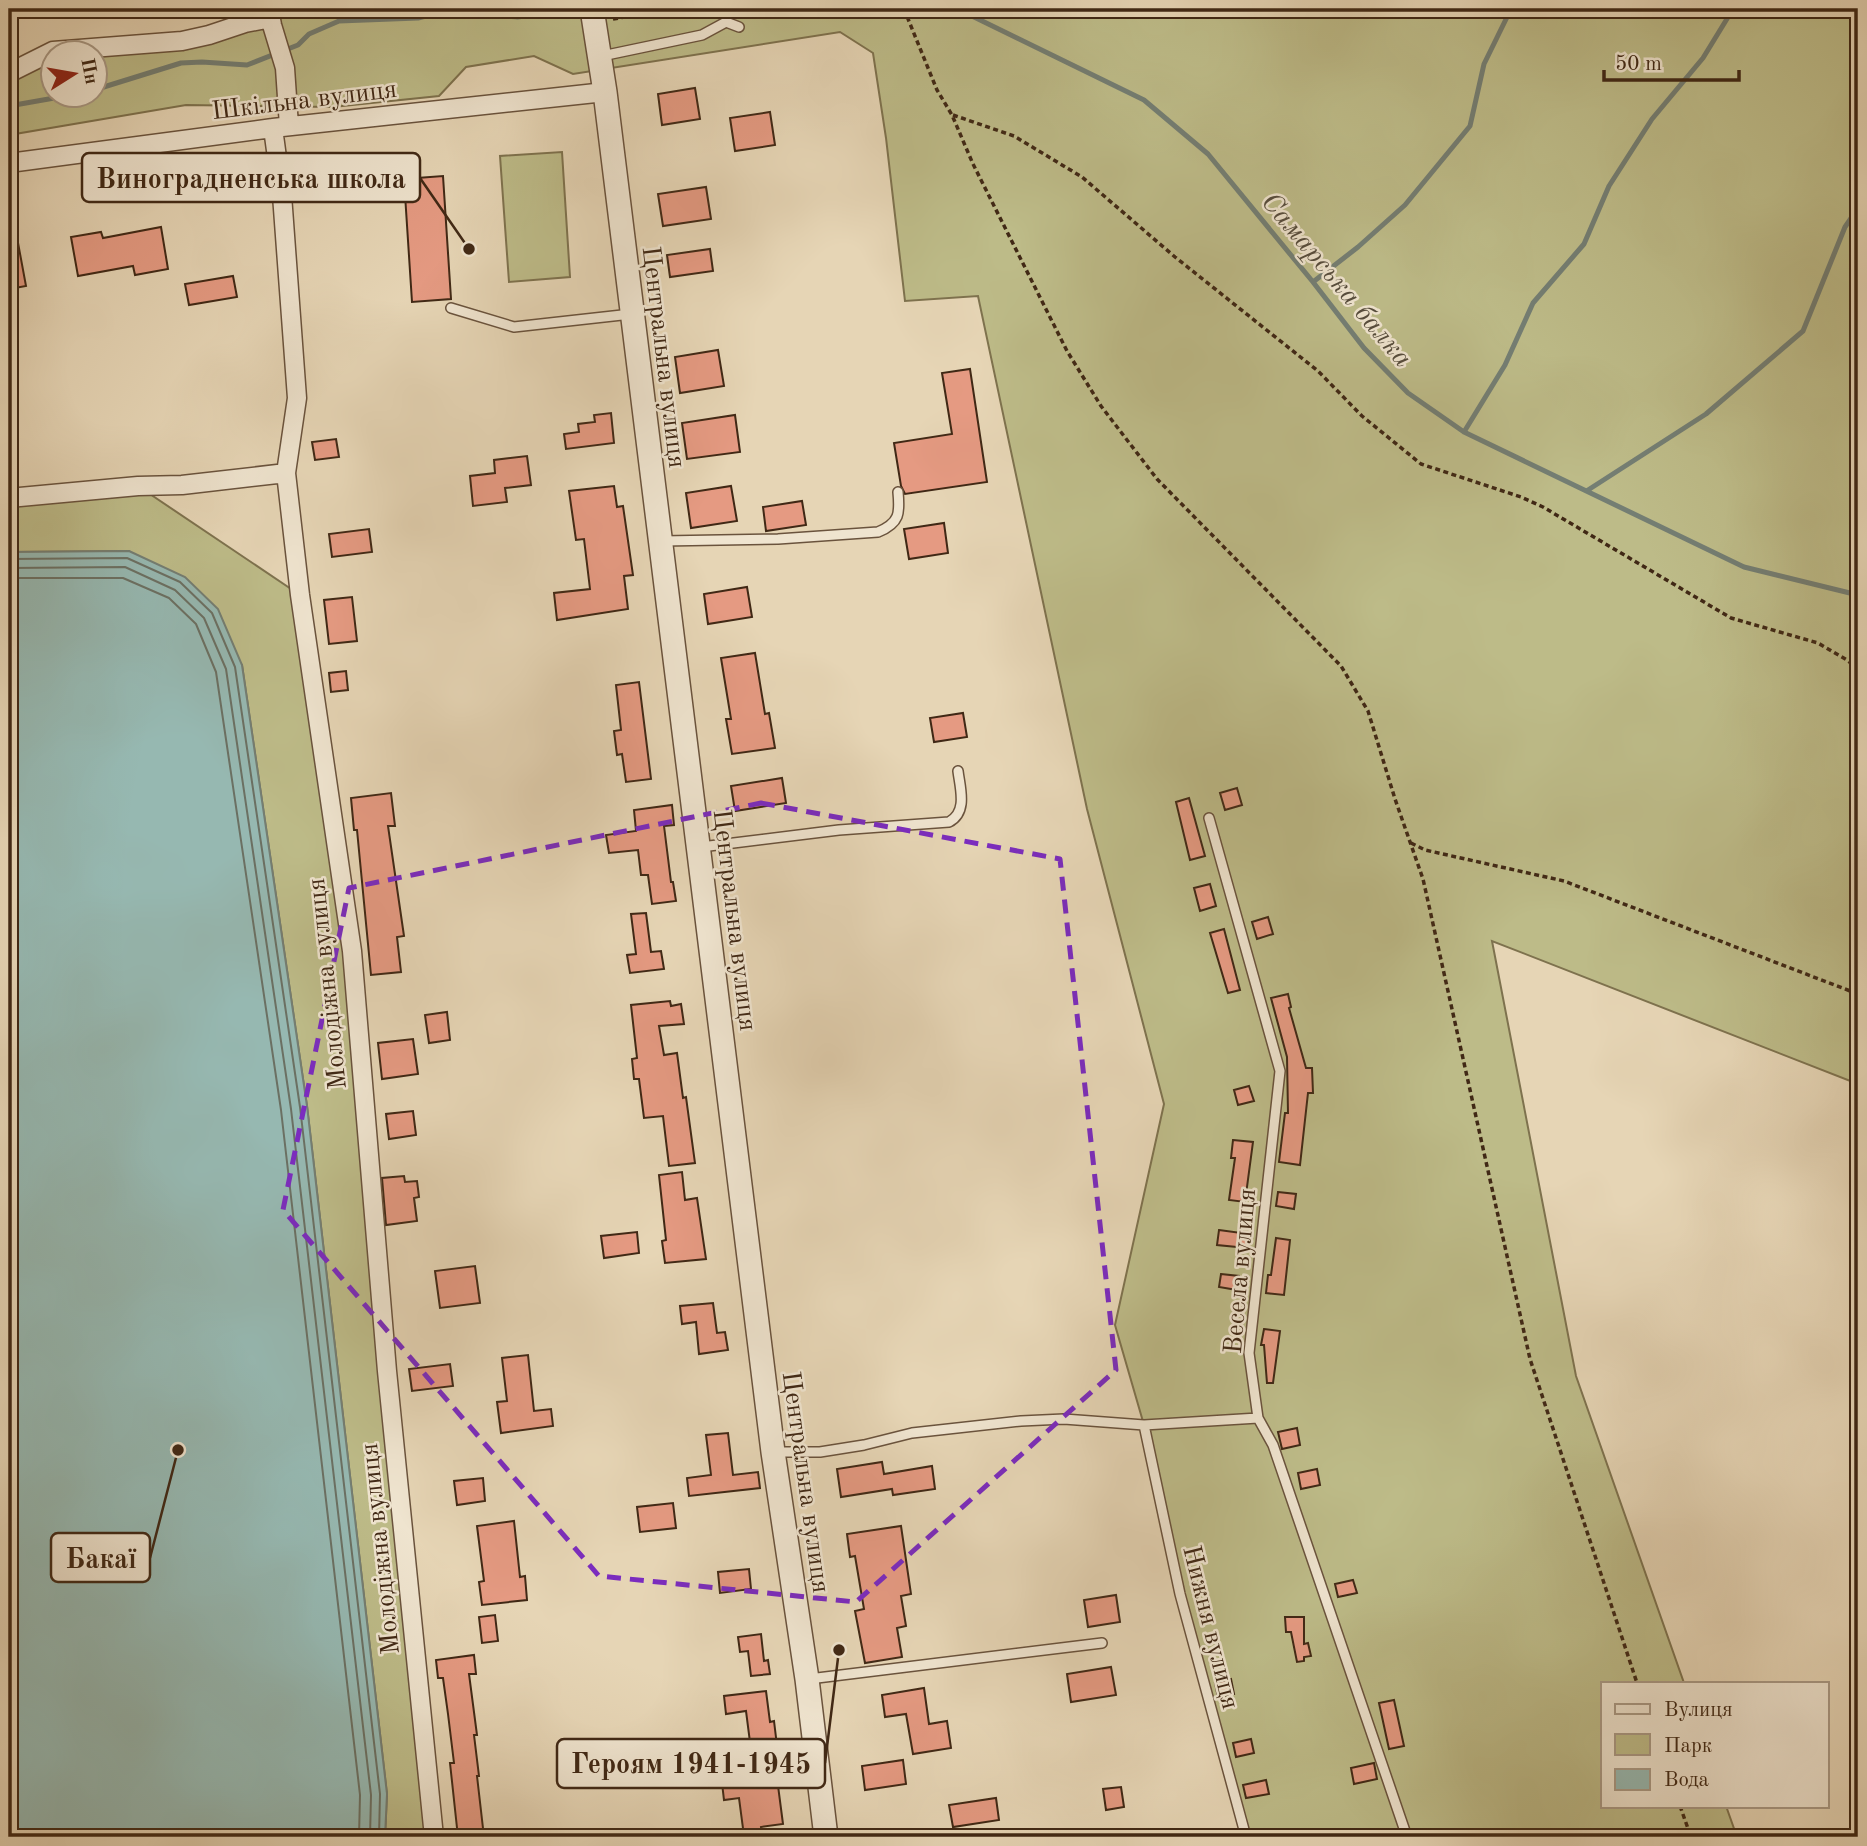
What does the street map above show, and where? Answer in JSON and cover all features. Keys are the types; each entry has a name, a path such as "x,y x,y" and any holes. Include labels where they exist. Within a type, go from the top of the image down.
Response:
{"street":[{"name":"Центральна вулиця","path":"593,15 605,92 773,1451 807,1679 826,1837"},
{"name":"Молодіжна вулиця","path":"270,17 285,68 281,127 284,222 297,398 286,473 300,596 352,951 387,1371 433,1837"},
{"path":"9,74 53,51 182,41 270,17"},
{"name":"Шкільна вулиця","path":"9,163 281,127 605,92"},
{"path":"9,498 138,486 182,485 286,473"}],"lane":[{"path":"600,56 702,35 726,22 739,27"},
{"path":"451,308 514,327 631,313"},
{"path":"660,541 778,539 878,532 888,528 900,511 898,492"},
{"path":"699,848 839,830 949,822 960,812 962,799 958,771"},
{"name":"Весела вулиця","path":"1209,818 1279,1071 1249,1353 1258,1418 1273,1446 1407,1837"},
{"path":"773,1451 820,1452 912,1433 1021,1421 1063,1419 1144,1425 1258,1418"},
{"name":"Нижня вулиця","path":"1144,1425 1180,1594 1246,1837"},
{"path":"807,1679 1102,1643"}],"path":[{"path":"593,15 673,9"},
{"path":"904,9 937,90 952,115 973,164 1067,351 1101,406 1157,479 1341,666 1368,711 1423,879 1530,1359 1637,1682"},
{"path":"952,115 1014,136 1082,177 1143,231 1318,371 1362,416 1421,464 1521,497 1543,507 1731,618 1818,643 1858,669"},
{"path":"1409,842 1425,850 1564,881 1858,994"},
{"path":"1681,1808 1691,1837"}],"highlighted area":[{"path":"761,803 1060,859 1116,1370 856,1602 599,1576 283,1210 349,888"}],"green space":[{"path":"349,9 1858,9 1858,1084 1492,941 1576,1376 1684,1682 1601,1682 1601,1808 1727,1808 1737,1837 1246,1837 1180,1594 1144,1425 1115,1325 1164,1104 1087,809 978,296 905,301 873,53 840,32 573,74 534,56 466,67 439,96 333,107 186,105 9,135 9,73 38,58 38,108 108,108 108,47 182,41 271,18"},
{"path":"562,152 570,277 509,282 500,156"},
{"path":"138,486 300,595 352,951 434,1837 385,1837 387,1794 307,1106 242,665 129,551 9,552 9,498"}],"water":[{"path":"129,551 185,577 218,609 242,665 307,1106 387,1794 385,1837 9,1837 9,552"}],"building":[{"path":"695,88 700,119 662,125 658,94"},
{"path":"770,112 775,145 735,151 730,118"},
{"path":"443,176 451,299 412,302 404,179"},
{"path":"706,187 711,219 663,226 658,194"},
{"path":"161,227 168,269 135,275 133,266 78,276 71,237 101,232 103,238"},
{"path":"16,232 26,286 9,289 9,233"},
{"path":"710,249 713,271 670,277 667,255"},
{"path":"233,276 237,297 189,305 185,284"},
{"path":"718,350 724,386 680,393 675,357"},
{"path":"970,369 987,482 905,494 901,486 894,443 952,434 942,373"},
{"path":"611,413 614,443 566,449 564,434 579,432 578,424 595,422 594,415"},
{"path":"735,415 740,452 687,459 682,423"},
{"path":"336,439 339,457 315,460 312,442"},
{"path":"527,456 531,485 505,488 507,502 473,506 470,476 495,473 494,460"},
{"path":"614,486 617,507 623,506 633,575 624,576 628,609 557,620 554,593 590,589 584,539 576,540 569,491"},
{"path":"731,486 737,521 691,528 686,493"},
{"path":"802,501 806,525 766,531 763,507"},
{"path":"944,523 948,553 909,559 904,529"},
{"path":"369,529 372,552 332,557 329,534"},
{"path":"747,587 752,617 708,624 704,594"},
{"path":"352,597 357,641 329,644 324,600"},
{"path":"755,653 765,714 769,713 775,748 732,754 726,719 731,719 721,658"},
{"path":"346,671 348,690 331,692 329,673"},
{"path":"639,682 651,779 626,782 622,754 617,755 614,731 621,730 616,685"},
{"path":"963,713 967,737 934,742 930,718"},
{"path":"782,778 786,803 735,811 731,786"},
{"path":"1237,788 1242,805 1225,810 1220,793"},
{"path":"391,793 395,826 388,826 404,936 397,937 401,972 371,975 357,830 354,830 351,798"},
{"path":"1189,798 1205,856 1190,860 1176,802"},
{"path":"672,805 674,825 664,826 676,901 652,904 648,875 641,875 638,850 609,853 606,835 636,831 634,810"},
{"path":"1210,884 1216,906 1200,911 1194,888"},
{"path":"646,913 651,952 661,951 664,969 630,973 627,955 636,954 631,914"},
{"path":"1268,917 1273,934 1257,939 1252,922"},
{"path":"1224,929 1240,990 1228,993 1210,933"},
{"path":"1288,994 1289,1008 1306,1068 1312,1068 1313,1093 1308,1093 1300,1165 1279,1162 1285,1113 1288,1113 1287,1057 1271,998"},
{"path":"670,1001 671,1006 681,1004 684,1024 659,1026 664,1055 677,1053 695,1163 669,1166 663,1116 644,1118 639,1079 634,1079 632,1059 637,1058 631,1005"},
{"path":"447,1012 450,1040 429,1043 425,1015"},
{"path":"413,1039 418,1074 382,1079 378,1043"},
{"path":"1249,1086 1254,1101 1238,1105 1234,1090"},
{"path":"413,1111 416,1135 389,1139 386,1114"},
{"path":"1233,1140 1253,1142 1245,1202 1229,1200 1235,1158 1231,1158"},
{"path":"682,1172 685,1200 697,1198 706,1259 665,1263 662,1241 666,1240 659,1175"},
{"path":"404,1176 405,1182 417,1181 419,1197 414,1198 417,1221 386,1225 382,1178"},
{"path":"1278,1192 1296,1194 1294,1209 1276,1206"},
{"path":"1219,1230 1249,1234 1247,1248 1217,1245"},
{"path":"637,1232 639,1253 604,1258 601,1236"},
{"path":"1276,1238 1290,1240 1284,1295 1266,1293"},
{"path":"475,1266 480,1303 440,1308 435,1271"},
{"path":"1221,1274 1239,1276 1237,1290 1219,1287"},
{"path":"713,1303 717,1333 725,1332 728,1350 699,1354 696,1322 682,1324 680,1306"},
{"path":"1264,1329 1280,1331 1273,1383 1267,1383 1264,1345 1261,1345"},
{"path":"528,1355 534,1411 551,1409 553,1426 501,1433 497,1402 507,1401 502,1358"},
{"path":"450,1364 453,1386 412,1391 409,1369"},
{"path":"1297,1428 1300,1445 1282,1449 1278,1432"},
{"path":"728,1433 733,1475 758,1472 760,1488 689,1496 687,1478 711,1475 706,1435"},
{"path":"882,1462 884,1474 932,1466 935,1489 893,1495 892,1489 841,1497 837,1469"},
{"path":"1317,1469 1320,1485 1301,1489 1298,1473"},
{"path":"483,1478 485,1501 457,1505 454,1481"},
{"path":"673,1503 676,1528 640,1532 637,1507"},
{"path":"514,1521 520,1577 525,1576 527,1600 482,1605 479,1582 484,1581 477,1526"},
{"path":"901,1526 911,1594 901,1596 906,1626 897,1628 902,1657 865,1663 855,1611 864,1609 855,1556 850,1557 847,1534"},
{"path":"749,1569 751,1589 720,1593 718,1572"},
{"path":"1353,1580 1357,1593 1338,1597 1335,1584"},
{"path":"1116,1595 1120,1622 1088,1627 1084,1600"},
{"path":"495,1615 498,1641 482,1643 479,1617"},
{"path":"1285,1617 1304,1617 1304,1644 1308,1643 1311,1656 1304,1657 1304,1661 1297,1662 1291,1632 1286,1632"},
{"path":"761,1634 764,1661 768,1660 770,1674 751,1676 748,1651 740,1652 738,1637"},
{"path":"474,1655 476,1674 469,1674 477,1735 474,1735 484,1837 458,1837 448,1714 443,1678 438,1678 436,1660"},
{"path":"1111,1667 1116,1695 1071,1702 1067,1674"},
{"path":"1231,1679 1234,1694 1218,1697 1215,1683"},
{"path":"924,1688 929,1724 947,1721 951,1748 913,1754 906,1714 885,1717 882,1695"},
{"path":"766,1691 770,1722 774,1721 778,1754 774,1755 783,1824 761,1827 762,1834 744,1836 739,1798 724,1800 722,1783 736,1782 730,1744 750,1742 746,1711 726,1714 724,1696"},
{"path":"1394,1700 1404,1746 1389,1749 1379,1703"},
{"path":"1251,1739 1254,1753 1236,1757 1233,1743"},
{"path":"903,1760 906,1784 865,1790 862,1766"},
{"path":"1374,1763 1377,1779 1354,1784 1351,1768"},
{"path":"1266,1780 1269,1794 1246,1798 1243,1785"},
{"path":"1121,1787 1124,1807 1106,1810 1103,1789"},
{"path":"996,1798 999,1820 953,1827 949,1805"}],"waterway":[{"name":"Самарська балка","path":"108,86 181,63 247,65 298,45 309,34 339,21 418,18 426,16 431,9"},
{"name":"Самарська балка","path":"491,9 515,17 522,17 539,9"},
{"name":"Самарська балка","path":"971,9 974,17 1144,100 1208,154 1364,348 1408,393 1464,432 1744,567 1858,595"},
{"path":"975,17 1034,9"},
{"path":"1313,282 1405,205 1470,126 1484,64 1511,9"},
{"path":"1464,432 1505,365 1533,303 1584,244 1609,186 1652,119 1703,58 1733,9"},
{"name":"Самарська балка","path":"9,106 38,101"},
{"path":"1588,490 1706,414 1803,331 1845,227 1858,208"}],"place":[{"name":"Виноградненська школа","path":"469,249"},
{"name":"Бакаї","path":"178,1450"},
{"name":"Героям 1941-1945","path":"839,1650"}]}
